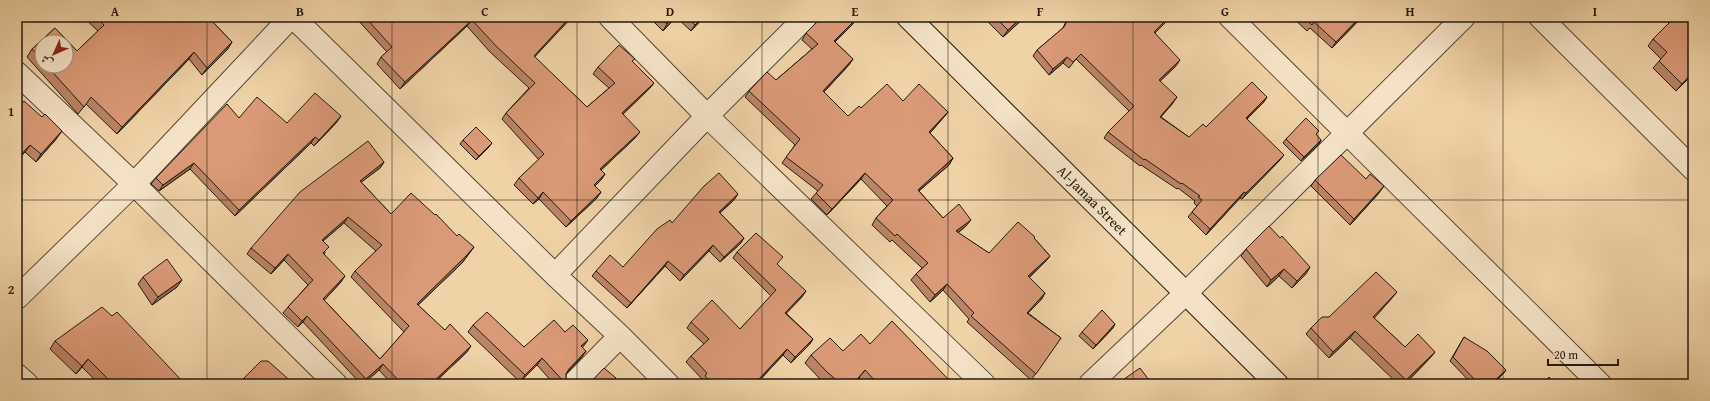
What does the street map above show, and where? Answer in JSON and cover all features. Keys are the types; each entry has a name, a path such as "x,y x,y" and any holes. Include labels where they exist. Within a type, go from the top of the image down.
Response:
{"street":[{"path":"17,298 134,184 292,17 668,384"},
{"path":"610,17 707,116 984,384"},
{"path":"555,275 707,116 806,17"},
{"name":"Al-Jamaa Street","path":"908,17 1277,384"},
{"path":"1230,17 1600,384"},
{"path":"1090,384 1186,293 1464,17"},
{"path":"1540,17 1693,169"},
{"path":"17,73 134,184 336,384"},
{"path":"573,384 620,336"},
{"path":"17,375 27,384"}],"building":[{"path":"96,17 208,17 232,42 207,68 194,52 122,127 91,97 84,107 54,74 74,74 74,48 77,51 104,25"},
{"path":"365,17 570,17 534,56 587,107 615,83 598,67 619,45 635,59 632,61 654,83 622,113 640,132 600,169 605,174 594,185 601,192 571,221 543,192 538,198 519,178 544,154 506,113 535,83 495,45 472,20 405,82 381,57 392,47"},
{"path":"660,17 674,17 667,24"},
{"path":"687,17 703,17 695,25"},
{"path":"822,17 855,17 856,19 834,41 853,59 823,91 848,116 859,106 861,108 887,84 903,101 919,84 948,112 929,132 953,158 918,190 943,218 959,204 971,220 956,231 989,253 1018,222 1035,237 1034,238 1050,256 1028,276 1045,293 1027,313 1061,338 1036,374 971,316 974,313 947,284 935,295 916,274 928,263 897,234 895,236 876,218 893,200 865,173 832,209 816,193 823,185 786,157 800,139 749,91 767,72 776,80 818,44 806,33"},
{"path":"995,17 1022,17 1008,30"},
{"path":"1069,17 1169,17 1154,32 1180,60 1159,80 1177,97 1160,117 1189,137 1203,124 1206,127 1252,82 1267,97 1246,118 1284,155 1246,193 1244,192 1210,229 1192,212 1202,200 1198,197 1200,196 1145,159 1144,160 1108,132 1134,106 1081,54 1073,62 1067,57 1053,69 1037,50 1064,27"},
{"path":"1303,17 1360,17 1336,42 1314,22 1312,25"},
{"path":"1675,17 1693,17 1693,72 1682,84 1659,61 1667,52 1653,39"},
{"path":"55,28 61,34 48,34"},
{"path":"315,93 341,116 319,140 315,137 239,210 194,163 163,185 156,178 227,104 239,118 257,97 287,123"},
{"path":"24,101 42,117 45,114 62,131 41,154 30,145 17,159 17,109"},
{"path":"1306,118 1319,131 1316,134 1321,140 1304,157 1286,139"},
{"path":"476,127 492,143 479,156 463,140"},
{"path":"368,141 384,162 360,181 391,214 411,193 435,215 436,214 457,236 459,234 474,247 417,304 445,330 450,324 471,346 431,384 402,384 383,364 366,379 307,316 302,321 288,307 313,280 288,254 275,268 251,248 300,192","holes":["348,217 382,245 355,271 409,326 380,359 323,299 345,276 323,253 329,247 322,240"]},
{"path":"1341,155 1366,179 1370,174 1384,186 1354,219 1315,180"},
{"path":"719,173 738,194 719,212 744,238 724,257 713,245 684,275 668,261 631,303 596,271 610,255 623,267 657,229 670,220 672,223 704,186"},
{"path":"1269,226 1280,238 1282,236 1310,267 1297,281 1284,269 1271,280 1246,249"},
{"path":"756,233 783,257 777,264 806,291 785,313 813,339 795,357 787,349 758,380 762,384 713,384 705,376 707,373 691,356 709,339 691,322 712,300 740,329 776,290 737,252"},
{"path":"167,259 182,280 158,297 143,277"},
{"path":"1376,272 1397,292 1373,317 1405,347 1418,334 1435,352 1406,380 1355,331 1333,352 1311,328 1322,317 1329,317"},
{"path":"102,307 112,316 117,312 185,384 113,384 88,359 82,366 55,341"},
{"path":"1102,310 1115,324 1096,345 1082,332"},
{"path":"487,312 524,347 554,320 565,332 573,325 588,340 581,346 586,351 566,374 566,381 568,384 566,384 542,358 525,375 473,325"},
{"path":"892,321 948,379 942,384 878,384 865,370 853,384 841,384 811,355 830,338 843,351 861,334 870,344"},
{"path":"1464,337 1487,351 1506,370 1491,384 1479,384 1453,357"},
{"path":"261,361 268,361 294,384 248,384 249,383 244,378"},
{"path":"604,368 616,378 611,384 589,384"},
{"path":"1140,368 1152,384 1117,384"},
{"path":"1549,377 1556,384 1543,384"}]}
